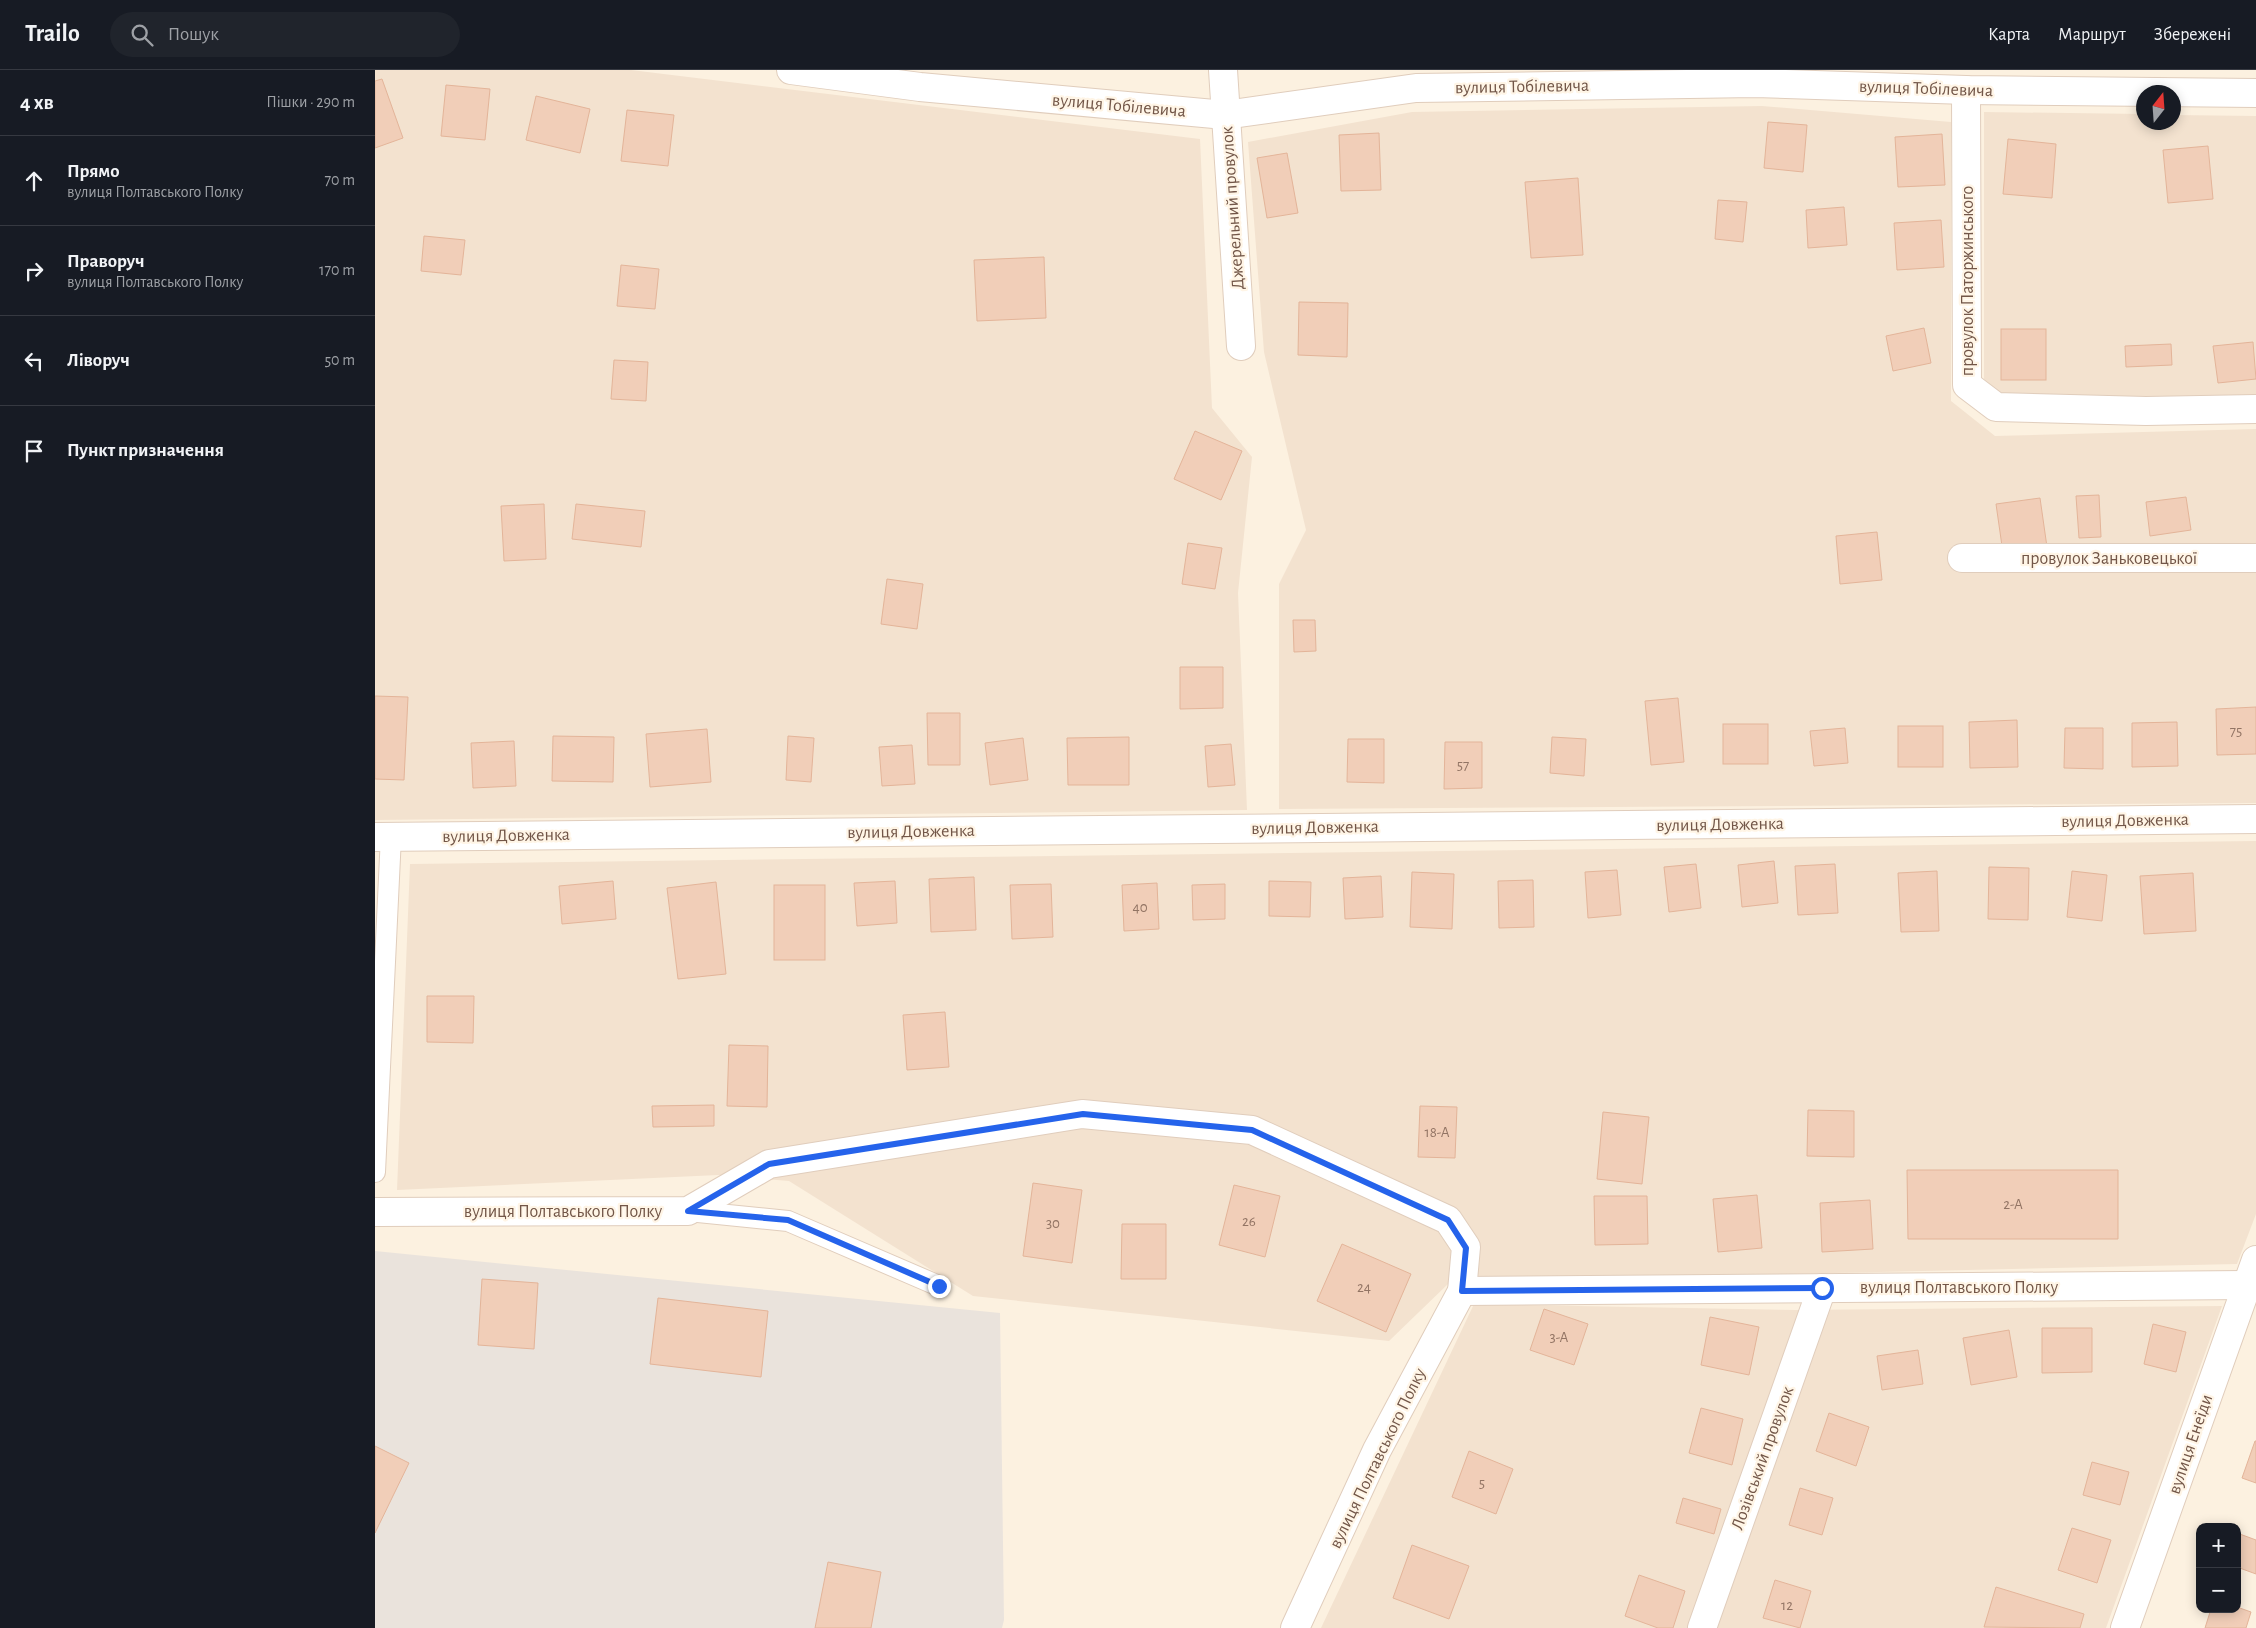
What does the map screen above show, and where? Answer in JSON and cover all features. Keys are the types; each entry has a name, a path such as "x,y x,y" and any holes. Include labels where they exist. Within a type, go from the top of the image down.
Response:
{"street":[{"name":"вулиця Тобілевича","path":"791,70 920,87 1225,115 1416,88 1755,76 1967,90 2256,93"},
{"name":"Джерельний провулок","path":"1223,70 1241,346"},
{"name":"провулок Паторжинського","path":"1967,90 1967,385 1996,408 2145,411 2256,409"},
{"name":"провулок Заньковецької","path":"1962,558 2256,558"},
{"name":"вулиця Довженка","path":"383,836 2256,819"},
{"name":"вулиця Полтавського Полку","path":"375,1212 688,1211 769,1164 1083,1114 1252,1130 1448,1220 1466,1248 1462,1291 1377,1450 1295,1628"},
{"name":"вулиця Енеїди","path":"2125,1628 2256,1260"},
{"name":"вулиця Полтавського Полку","path":"1462,1291 2246,1285"},
{"name":"Лозівський провулок","path":"1702,1628 1822,1288"}],"lane":[{"path":"375,1172 383,836"},
{"path":"688,1211 788,1220 939,1286"}],"shaded area":[{"path":"375,70 631,70 1200,139 1212,408 1252,457 1238,593 1247,810 375,820"},
{"path":"1762,106 1951,122 1951,401 1995,436 2256,429 2256,803 1279,809 1279,584 1306,530 1264,352 1248,142 1412,112"},
{"path":"1984,112 2136,114 2136,130 2181,130 2181,115 2256,116 2256,395 2006,398 1984,379"},
{"path":"2256,841 2256,1214 2237,1264 1474,1281 1448,1284 1389,1341 973,1296 789,1181 718,1175 397,1190 410,864"},
{"path":"375,1251 1000,1313 1004,1620 1002,1628 375,1628"},
{"path":"1474,1304 1796,1310 2222,1306 2106,1628 1321,1628"}],"building":[{"path":"382,79 403,138 375,148 375,81"},
{"path":"446,85 490,89 485,140 441,136"},
{"path":"536,96 590,109 580,153 526,140"},
{"path":"627,110 674,115 668,166 621,161"},
{"path":"1768,122 1807,125 1803,172 1764,168"},
{"path":"1379,133 1381,190 1341,191 1339,135"},
{"path":"1942,134 1945,185 1898,187 1895,137"},
{"path":"2008,139 2056,144 2052,198 2003,194"},
{"path":"2208,146 2213,199 2168,203 2163,150"},
{"path":"1287,153 1298,213 1267,218 1257,158"},
{"path":"1578,178 1583,255 1531,258 1525,182"},
{"path":"1718,200 1747,202 1743,242 1715,239"},
{"path":"1844,207 1847,245 1808,248 1806,210"},
{"path":"1941,220 1944,267 1897,270 1894,223"},
{"path":"424,236 465,240 461,275 421,271"},
{"path":"1044,257 1046,318 977,321 974,260"},
{"path":"621,265 659,269 655,309 617,306"},
{"path":"1299,302 1348,303 1347,357 1298,355"},
{"path":"1924,328 1931,363 1893,371 1886,336"},
{"path":"2001,329 2046,329 2046,380 2001,380"},
{"path":"2253,342 2256,379 2218,383 2213,346"},
{"path":"2171,344 2172,365 2126,367 2125,346"},
{"path":"614,360 648,362 646,401 611,399"},
{"path":"1195,431 1242,451 1221,500 1174,479"},
{"path":"2099,495 2101,537 2079,538 2076,496"},
{"path":"2186,497 2191,530 2150,536 2146,502"},
{"path":"2040,498 2047,547 2003,553 1996,504"},
{"path":"544,504 546,559 504,561 501,506"},
{"path":"576,504 645,511 641,547 572,539"},
{"path":"1877,532 1882,580 1840,584 1836,536"},
{"path":"1188,543 1222,548 1215,589 1182,584"},
{"path":"887,579 923,584 917,629 881,624"},
{"path":"1293,620 1315,620 1316,651 1294,652"},
{"path":"1180,667 1223,667 1223,708 1180,709"},
{"path":"375,696 408,697 404,780 375,779"},
{"path":"1678,698 1684,762 1651,765 1645,701"},
{"path":"2256,707 2256,754 2217,755 2216,709"},
{"path":"927,713 960,713 960,765 928,765"},
{"path":"2017,720 2018,767 1970,768 1969,722"},
{"path":"2177,722 2178,766 2132,767 2132,723"},
{"path":"1723,724 1768,724 1768,764 1723,764"},
{"path":"1898,726 1943,726 1943,767 1898,767"},
{"path":"1845,728 1848,763 1814,766 1810,731"},
{"path":"2065,728 2103,728 2103,769 2064,768"},
{"path":"707,729 711,782 650,787 646,734"},
{"path":"553,736 614,737 613,782 552,781"},
{"path":"788,736 814,738 811,782 786,780"},
{"path":"1129,737 1129,785 1068,785 1067,738"},
{"path":"1552,737 1586,739 1584,776 1550,773"},
{"path":"1023,738 1028,780 990,785 985,743"},
{"path":"1348,739 1384,739 1384,783 1347,782"},
{"path":"514,741 516,786 473,788 471,743"},
{"path":"1445,742 1482,742 1482,788 1444,789"},
{"path":"1231,744 1235,785 1208,787 1205,746"},
{"path":"912,745 915,784 882,786 879,747"},
{"path":"1774,861 1778,903 1742,907 1738,865"},
{"path":"1696,864 1701,908 1669,912 1664,867"},
{"path":"1835,864 1838,913 1798,915 1795,866"},
{"path":"1989,867 2029,868 2028,920 1988,919"},
{"path":"1617,870 1621,915 1588,918 1585,872"},
{"path":"1937,871 1939,931 1901,932 1898,873"},
{"path":"2072,871 2107,875 2102,921 2067,917"},
{"path":"1412,872 1454,874 1452,929 1410,927"},
{"path":"2193,873 2196,931 2144,934 2140,876"},
{"path":"1381,876 1383,917 1345,919 1343,878"},
{"path":"974,877 976,930 931,932 929,879"},
{"path":"1533,880 1534,927 1499,928 1498,881"},
{"path":"613,881 616,919 562,924 559,886"},
{"path":"895,881 897,923 857,926 854,883"},
{"path":"1269,881 1311,882 1310,917 1269,916"},
{"path":"716,882 726,974 678,979 667,888"},
{"path":"1157,883 1159,929 1124,931 1122,885"},
{"path":"1051,884 1053,937 1012,939 1010,885"},
{"path":"1225,884 1225,919 1193,920 1192,885"},
{"path":"774,885 825,885 825,960 774,960"},
{"path":"427,996 474,996 473,1043 427,1042"},
{"path":"945,1012 949,1067 907,1070 903,1015"},
{"path":"729,1045 768,1046 767,1107 727,1106"},
{"path":"714,1105 714,1126 653,1127 652,1106"},
{"path":"1420,1106 1457,1107 1455,1158 1418,1157"},
{"path":"1808,1110 1854,1111 1854,1157 1807,1156"},
{"path":"1603,1112 1649,1117 1642,1184 1597,1179"},
{"path":"1907,1170 2118,1170 2118,1239 1908,1239"},
{"path":"1033,1183 1082,1190 1072,1263 1023,1256"},
{"path":"1234,1185 1280,1196 1265,1257 1219,1245"},
{"path":"1757,1195 1762,1248 1718,1252 1713,1199"},
{"path":"1594,1196 1647,1196 1648,1244 1595,1245"},
{"path":"1870,1200 1873,1249 1822,1252 1820,1203"},
{"path":"1122,1224 1166,1224 1166,1279 1121,1279"},
{"path":"1342,1244 1411,1274 1386,1332 1317,1301"},
{"path":"482,1279 538,1283 534,1349 478,1345"},
{"path":"658,1298 768,1311 761,1377 650,1364"},
{"path":"1544,1309 1588,1324 1574,1365 1530,1350"},
{"path":"1710,1317 1759,1327 1749,1375 1701,1365"},
{"path":"2153,1324 2186,1332 2176,1372 2144,1364"},
{"path":"2042,1328 2092,1328 2092,1372 2042,1373"},
{"path":"2009,1330 2017,1377 1971,1385 1963,1338"},
{"path":"1918,1350 1923,1384 1882,1390 1877,1356"},
{"path":"1701,1408 1743,1419 1732,1465 1689,1453"},
{"path":"1829,1413 1869,1427 1856,1466 1816,1451"},
{"path":"2256,1441 2256,1483 2242,1478"},
{"path":"375,1446 409,1463 375,1533"},
{"path":"1469,1451 1513,1469 1496,1514 1452,1497"},
{"path":"2092,1462 2129,1472 2120,1505 2083,1495"},
{"path":"1800,1488 1833,1498 1822,1535 1789,1525"},
{"path":"1683,1498 1721,1509 1714,1534 1676,1523"},
{"path":"2072,1528 2111,1540 2097,1583 2058,1570"},
{"path":"2241,1534 2256,1540 2256,1574 2241,1568"},
{"path":"1412,1545 1469,1566 1449,1619 1393,1598"},
{"path":"828,1562 881,1572 871,1628 815,1628"},
{"path":"1639,1575 1685,1591 1673,1628 1658,1628 1625,1616"},
{"path":"1775,1580 1811,1591 1800,1628 1763,1618"},
{"path":"1996,1587 2084,1614 2080,1628 1984,1627"},
{"path":"2241,1608 2251,1612 2246,1628 2205,1628 2210,1613 2241,1613"}],"route":[{"path":"939,1286 788,1220 688,1211 769,1164 1083,1114 1252,1130 1448,1220 1466,1248 1462,1291 1822,1288"}]}
